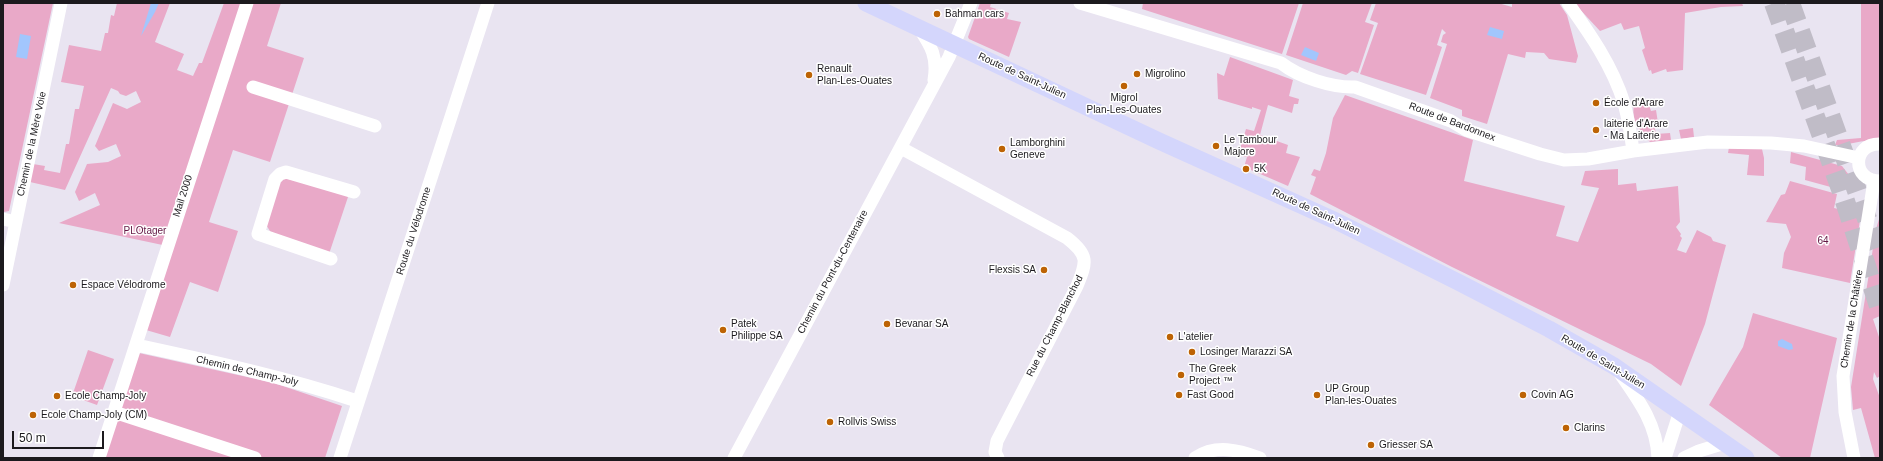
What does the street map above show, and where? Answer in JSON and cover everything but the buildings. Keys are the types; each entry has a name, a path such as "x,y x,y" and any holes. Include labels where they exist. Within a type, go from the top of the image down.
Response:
{"main road":[{"name":"Route de Saint-Julien","path":"866,3 1159,141 1370,237 1542,325 1614,366 1746,458"}],"street":[{"name":"Chemin de la Mère Voie","path":"3,285 61,3"},
{"name":"Mail 2000","path":"99,458 247,3"},
{"name":"Route du Vélodrome","path":"340,458 357,401 488,3"},
{"path":"954,45 971,3"},
{"name":"Route de Bardonnex","path":"1080,3 1122,9 1281,63 1293,72 1342,88 1355,87 1451,121 1466,130 1540,154 1564,160 1588,159 1633,151 1708,142 1771,143 1804,146 1859,158"},
{"path":"1568,3 1593,38 1610,68 1624,103 1633,151"},
{"name":"Chemin du Pont-du-Centenaire","path":"919,28 933,53 936,63 934,86"},
{"name":"Chemin du Pont-du-Centenaire","path":"734,458 851,237 901,148 954,45"},
{"path":"253,87 375,126"},
{"path":"1877,181 1865,177 1861,171 1859,158 1866,147 1880,144"},
{"name":"Rue du Champ-Blanchod","path":"901,148 1067,238 1076,245 1084,258 1085,264 1077,286 997,442 995,452 998,458"},
{"path":"332,259 258,234 275,179 280,174 286,172 354,192"},
{"name":"Chemin de la Châtière","path":"1854,458 1845,412 1843,376 1877,181"},
{"path":"3,219 16,222"},
{"name":"Chemin de Champ-Joly","path":"136,345 248,370 320,389 357,401"},
{"path":"1614,366 1644,407 1652,425 1658,446 1658,458"},
{"path":"1665,458 1680,411"},
{"path":"114,412 255,458"},
{"path":"1684,458 1699,451 1725,443"},
{"path":"1195,458 1210,451 1226,449 1235,450 1260,458"}],"green space":[{"path":"3,3 53,3 9,211 4,212 3,211"},
{"name":"PLOtager","path":"117,3 170,3 155,42 184,54 177,70 193,76 199,63 202,63 224,3 281,3 267,46 304,58 270,162 233,150 209,222 238,231 218,292 190,282 170,337 146,330 172,247 59,223 100,205 95,193 79,201 75,192 87,164 108,162 121,156 116,144 99,151 95,146 113,103 127,109 141,102 136,91 126,96 111,88 65,190 30,182 33,164 45,166 44,170 60,173 66,144 69,144 75,109 79,109 84,86 61,82 69,45 101,51 105,33 108,33 111,15 114,16"},
{"path":"980,3 991,3 990,7 1009,13 1007,19 1021,22 1009,57 969,39 968,37"},
{"path":"1143,3 1299,3 1282,54 1142,9"},
{"path":"1303,3 1372,3 1365,22 1374,25 1358,73 1352,71 1346,75 1286,55"},
{"path":"1376,3 1498,3 1512,7 1512,3 1559,3 1567,15 1578,56 1576,63 1549,59 1544,53 1526,52 1525,58 1508,54 1487,124 1462,116 1462,110 1430,98 1447,44 1441,42 1443,35 1446,33 1442,29 1437,45 1442,47 1426,95 1360,74 1378,23 1370,20"},
{"path":"1574,3 1742,3 1743,6 1721,7 1685,13 1683,70 1667,72 1666,69 1652,74 1651,70 1649,71 1642,50 1645,48 1639,26 1624,30 1621,23 1600,31"},
{"path":"1861,3 1880,3 1880,140 1869,140 1835,145 1837,140 1861,138"},
{"path":"1230,57 1293,80 1289,96 1299,99 1298,104 1294,104 1292,113 1268,105 1260,135 1288,145 1286,153 1300,157 1288,186 1244,167 1247,157 1238,155 1246,129 1254,131 1261,110 1252,107 1252,109 1218,99 1217,73 1224,76"},
{"path":"1345,95 1473,140 1464,181 1565,206 1556,236 1578,242 1599,188 1581,185 1585,171 1618,169 1618,185 1636,183 1637,191 1678,186 1680,222 1676,227 1682,238 1677,250 1686,253 1697,230 1711,237 1713,241 1726,245 1705,324 1681,386 1651,364 1452,267 1310,194 1316,177 1311,175 1314,169 1320,171 1326,153 1333,118"},
{"path":"1647,99 1651,111 1656,110 1658,123 1654,124 1656,134 1670,133 1671,140 1650,142 1637,125 1633,110 1634,105"},
{"path":"1693,128 1694,137 1681,139 1679,130"},
{"path":"1729,147 1762,149 1764,158 1764,176 1747,175 1749,155 1728,153"},
{"path":"1791,152 1842,166 1853,180 1841,177 1838,189 1805,180 1806,167 1790,163"},
{"path":"284,178 349,194 329,254 273,236 265,223 278,184"},
{"name":"64","path":"1790,181 1837,194 1834,208 1861,214 1850,283 1782,268 1784,253 1791,237 1786,224 1766,222 1781,195 1785,194"},
{"path":"1880,216 1880,316 1873,319 1880,340 1880,376 1877,378 1874,372 1873,379 1880,398 1880,458 1875,458 1861,408 1853,410 1851,387 1876,229"},
{"path":"1753,313 1837,338 1810,458 1782,458 1709,405 1743,347"},
{"path":"88,350 114,359 97,405 72,396"},
{"path":"139,353 274,383 342,406 325,458 105,458"}],"water":[{"path":"151,3 159,3 141,36"},
{"path":"1490,27 1504,31 1502,39 1487,35"},
{"path":"20,34 31,36 27,59 16,57"},
{"path":"1305,47 1319,53 1316,61 1301,55"},
{"path":"1782,339 1792,344 1793,349 1789,350 1778,346 1778,341"}],"tunnel":[{"path":"1774,3 1841,189 1880,309"},
{"path":"1790,3 1880,255"}],"place":[{"name":"Bahman cars","path":"937,14"},
{"name":"Migrolino","path":"1137,74"},
{"name":"Renault Plan-Les-Ouates","path":"809,75"},
{"name":"Migrol Plan-Les-Ouates","path":"1124,86"},
{"name":"École d'Arare","path":"1596,103"},
{"name":"laiterie d'Arare - Ma Laiterie","path":"1596,130"},
{"name":"Le Tambour Majore","path":"1216,146"},
{"name":"Lamborghini Geneve","path":"1002,149"},
{"name":"5K","path":"1246,169"},
{"name":"Flexsis SA","path":"1044,270"},
{"name":"Espace Vélodrome","path":"73,285"},
{"name":"Bevanar SA","path":"887,324"},
{"name":"Patek Philippe SA","path":"723,330"},
{"name":"L'atelier","path":"1170,337"},
{"name":"Losinger Marazzi SA","path":"1192,352"},
{"name":"The Greek Project ™","path":"1181,375"},
{"name":"Fast Good","path":"1179,395"},
{"name":"UP Group Plan-les-Ouates","path":"1317,395"},
{"name":"Covin AG","path":"1523,395"},
{"name":"Ecole Champ-Joly","path":"57,396"},
{"name":"Ecole Champ-Joly (CM)","path":"33,415"},
{"name":"Rollvis Swiss","path":"830,422"},
{"name":"Clarins","path":"1566,428"},
{"name":"Griesser SA","path":"1371,445"}]}
